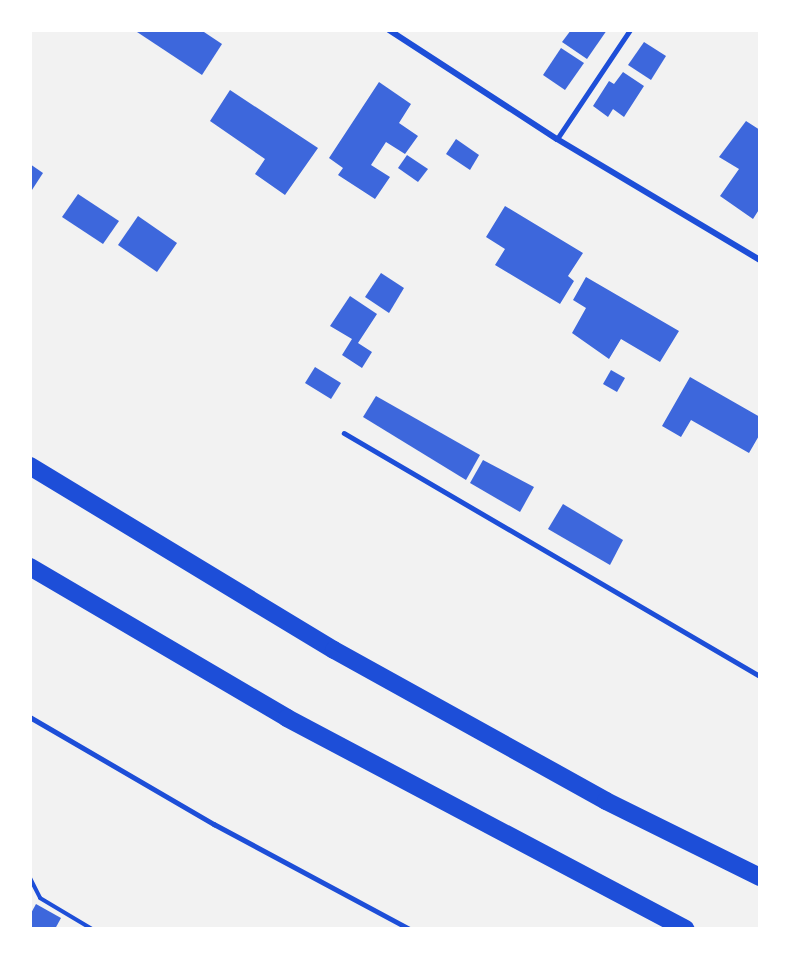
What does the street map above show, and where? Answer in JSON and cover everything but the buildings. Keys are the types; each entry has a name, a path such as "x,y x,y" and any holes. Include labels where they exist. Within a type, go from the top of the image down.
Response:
{"highway":[{"path":"30,466 334,650 606,801 760,876"},
{"path":"30,567 288,718 686,929"}],"street":[{"path":"389,30 557,139 760,260"}],"lane":[{"path":"557,139 630,30"},
{"path":"344,433 760,676"},
{"path":"30,717 214,824 410,929"}],"path":[{"path":"30,878 40,898 92,929"}]}
